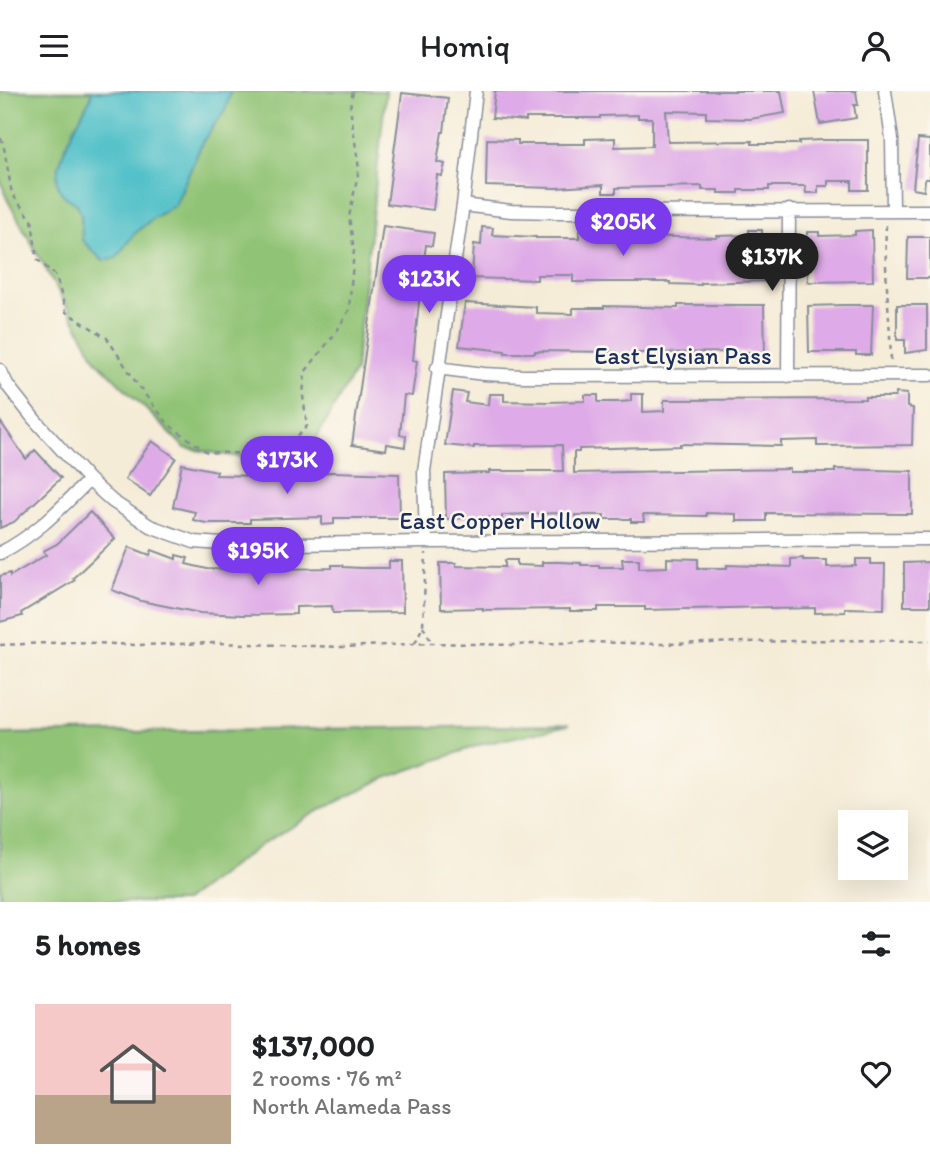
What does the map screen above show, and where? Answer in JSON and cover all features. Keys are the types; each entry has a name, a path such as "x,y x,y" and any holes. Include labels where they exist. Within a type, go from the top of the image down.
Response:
{"street":[{"path":"426,542 424,471 463,205 476,91"},
{"path":"885,91 892,139 893,210"},
{"path":"463,205 501,210 557,212 930,211"},
{"path":"788,376 789,211"},
{"name":"East Elysian Pass","path":"437,368 523,376 930,375"},
{"name":"East Copper Hollow","path":"0,369 4,390 112,501 150,526 194,542 235,545 930,539"},
{"path":"0,553 22,542 45,525 89,480"}],"path":[{"path":"0,138 12,194 32,220 37,260 56,276 66,312 107,338 139,387 169,425 206,452 260,454 290,444 307,426 303,396 305,372 337,331 349,310 354,250 349,217 359,169 351,107 353,91"},
{"path":"891,375 889,297 884,263 886,225 893,210"},
{"path":"415,643 423,626 426,542"},
{"path":"423,626 432,643"},
{"path":"0,645 73,642 343,647 415,643 512,645 586,642 664,644 930,641"}],"green space":[{"path":"0,91 386,91 355,371 300,467 185,448 97,361 7,199 0,179"},
{"path":"569,725 479,745 386,778 326,807 262,844 184,902 0,902 0,734"}],"water":[{"path":"91,91 231,91 225,110 203,141 175,205 134,234 116,258 103,261 82,240 81,214 77,204 63,194 58,185 63,152 91,97"}],"building":[{"path":"495,91 781,91 785,113 750,119 706,118 706,112 666,111 668,142 752,141 752,144 799,144 799,141 868,140 868,190 852,190 852,181 828,181 828,186 818,186 818,193 806,193 805,186 769,186 769,190 739,190 739,193 702,190 702,186 616,188 616,193 603,193 603,185 555,188 486,186 487,139 518,140 518,144 585,144 585,139 615,138 615,147 652,146 652,118 638,118 638,115 526,118 526,121 492,118"},
{"path":"814,91 856,91 856,118 820,124"},
{"path":"402,93 448,98 437,162 445,164 442,176 437,175 433,210 387,204"},
{"path":"918,139 930,140 930,179 925,179 924,191 913,189"},
{"path":"383,226 434,233 432,246 426,245 422,273 413,360 417,361 412,396 404,395 400,435 406,436 405,447 387,444 386,450 352,445"},
{"path":"482,227 493,228 492,235 536,238 579,238 579,230 591,230 590,235 717,238 749,235 749,230 762,230 762,248 767,248 767,281 701,285 670,282 573,282 573,275 537,275 537,280 472,278 474,244 481,245"},
{"path":"872,230 873,281 808,282 807,232 819,232 819,236 855,235 855,231"},
{"path":"908,237 930,237 930,278 907,278"},
{"path":"465,303 536,307 536,313 573,314 573,308 604,306 678,308 678,305 764,305 765,357 749,357 749,352 633,353 633,356 617,356 617,352 505,353 459,346"},
{"path":"873,305 871,355 856,355 856,352 809,352 808,306"},
{"path":"897,305 927,305 927,350 905,353 905,340 897,340"},
{"path":"453,391 467,393 465,402 488,405 489,394 504,394 504,401 585,401 585,395 598,395 598,402 620,402 631,401 631,394 643,394 643,412 664,411 664,400 865,399 895,397 896,393 907,394 907,407 913,408 912,445 817,446 817,440 781,441 781,446 680,444 579,449 579,452 574,452 574,473 790,469 790,472 835,472 835,469 912,471 912,514 766,513 766,521 736,521 736,514 706,513 706,516 643,515 644,522 604,519 604,515 575,515 575,522 560,522 560,513 502,515 502,522 490,522 489,517 446,519 445,474 563,471 562,445 474,448 445,445"},
{"path":"0,421 26,459 35,450 61,478 14,522 0,528"},
{"path":"152,441 176,458 150,496 125,479"},
{"path":"182,464 217,471 216,475 333,472 399,474 400,518 334,518 334,524 322,525 322,517 250,519 250,523 206,523 193,520 195,512 173,507"},
{"path":"90,512 115,539 73,578 75,580 21,613 22,616 0,622 0,576 10,573 10,576 46,555 43,551 57,544"},
{"path":"129,547 150,555 152,550 176,559 176,555 188,558 186,564 207,569 266,570 266,564 283,564 283,569 332,568 332,565 389,568 389,561 402,561 403,612 333,613 332,606 296,607 296,614 243,615 200,613 141,601 112,590"},
{"path":"667,558 698,559 698,568 727,568 727,565 791,567 791,559 803,558 827,560 827,567 856,566 856,559 871,559 871,564 885,564 884,609 845,608 845,612 815,613 815,608 770,607 645,610 645,607 598,607 598,611 441,609 440,563 505,567 505,560 517,560 517,565 542,566 542,562 559,562 623,567 622,559 639,559 639,568 667,567"},
{"path":"930,562 930,606 904,606 904,563"}]}
